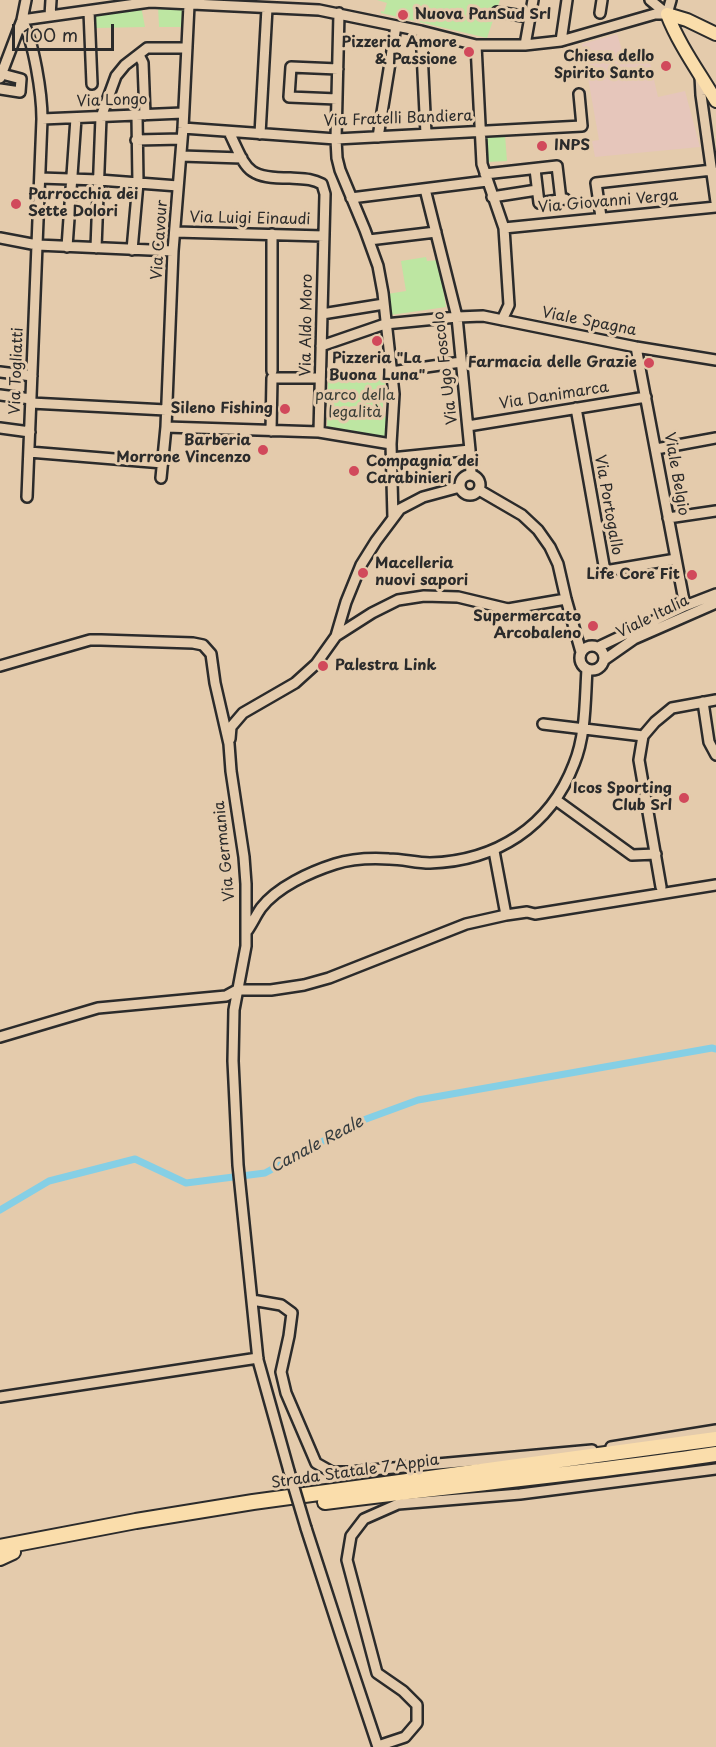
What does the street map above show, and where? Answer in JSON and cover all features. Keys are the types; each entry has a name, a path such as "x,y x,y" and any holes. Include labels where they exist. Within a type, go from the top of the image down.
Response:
{"highway":[{"name":"Strada Statale 7 Appia","path":"9,1552 253,1502 716,1439"},
{"name":"Strada Statale 7 Appia","path":"0,1545 9,1552 254,1511 424,1489 627,1468 716,1454"}],"main road":[{"path":"667,14 687,20 716,34"},
{"path":"667,14 673,30 716,100"}],"street":[{"path":"0,89 20,92 21,79 1,76 22,20 26,0"},
{"path":"50,16 51,0"},
{"path":"324,0 328,11"},
{"path":"525,45 532,0"},
{"path":"561,41 567,0"},
{"path":"600,12 602,0"},
{"path":"650,0 667,14"},
{"path":"667,14 671,0"},
{"path":"22,20 150,1 319,9 476,45 525,45 561,41 655,14 667,14"},
{"name":"Via Cavour","path":"161,478 166,427 173,251 183,128 189,4"},
{"path":"260,134 267,8"},
{"path":"89,11 92,84"},
{"path":"497,12 529,17"},
{"path":"339,14 337,158 378,266 384,304 394,394 391,444 393,518"},
{"name":"Via Togliatti","path":"22,20 29,32 42,103 27,497"},
{"path":"378,137 396,26"},
{"path":"421,32 426,134"},
{"path":"476,45 482,164 504,228 509,305 502,320"},
{"path":"96,248 101,117 116,76 125,65 147,48 187,48"},
{"path":"132,250 138,183 136,140 141,115 143,63 139,55"},
{"path":"337,99 290,97 291,67 338,69"},
{"path":"700,76 716,202"},
{"name":"Via Fratelli Bandiera","path":"183,128 336,139 582,126 579,94"},
{"name":"Via Longo","path":"42,119 183,113"},
{"path":"67,247 76,118"},
{"name":"Via Aldo Moro","path":"229,132 245,164 255,175 270,178 312,179 322,184 325,194 319,432"},
{"path":"136,140 182,139"},
{"path":"181,156 242,158"},
{"path":"351,198 425,189 535,169 557,166 563,200 539,203 535,169"},
{"path":"601,217 596,183 712,170"},
{"path":"40,178 178,186"},
{"name":"Via Ugo Foscolo","path":"425,189 457,317 471,476"},
{"path":"492,197 537,190"},
{"name":"Via Giovanni Verga","path":"504,228 716,207"},
{"name":"Via Luigi Einaudi","path":"175,232 324,236"},
{"path":"369,240 436,232"},
{"path":"272,234 272,370"},
{"path":"0,237 37,245 173,251"},
{"path":"322,314 384,304"},
{"name":"Viale Spagna","path":"321,346 385,324 483,316 636,347 716,360"},
{"name":"Viale Belgio","path":"636,347 685,606"},
{"path":"391,372 461,362"},
{"path":"0,372 32,376"},
{"path":"272,431 272,378 321,378"},
{"path":"0,395 31,401 166,410"},
{"name":"Via Danimarca","path":"468,426 645,396"},
{"name":"Via Portogallo","path":"576,408 605,571 676,559"},
{"path":"166,427 319,432 391,444"},
{"path":"0,428 30,432"},
{"path":"656,449 716,438"},
{"path":"391,458 470,450"},
{"path":"29,453 163,463"},
{"path":"471,476 478,479 479,490 472,495 467,495 462,492 461,482 464,477 471,476"},
{"path":"229,744 231,728 243,713 295,683 316,664 336,636 346,602 361,566 400,509 423,498 460,487"},
{"path":"479,490 522,515 538,530 550,547 558,564 581,652 580,661 587,669 597,670 603,664 604,653 598,647 587,646 581,652"},
{"path":"668,518 716,511"},
{"name":"Viale Italia","path":"598,647 716,594"},
{"path":"336,636 372,613 398,600 424,596 458,597 508,609 566,599"},
{"name":"Viale Italia","path":"604,660 634,639 716,603"},
{"name":"Via Germania","path":"0,666 90,640 193,643 203,645 210,654 229,744 246,875 246,946 234,1010 233,1061 240,1190 258,1358 306,1528 378,1747"},
{"path":"246,933 262,907 281,889 336,864 364,859 428,863 456,861 494,850 509,843 535,825 556,800 575,764 583,729 587,669"},
{"path":"661,887 639,760 644,736 672,708 716,699"},
{"path":"703,702 709,742 716,755"},
{"path":"543,724 644,736"},
{"path":"556,800 632,855 656,854"},
{"path":"494,850 506,915"},
{"path":"0,1037 98,1008 226,996 237,990 271,990 304,985 329,978 466,924 527,912 534,908 716,879"},
{"path":"527,912 535,914 716,885"},
{"path":"252,1300 281,1305 292,1313 290,1336 281,1372 286,1393 316,1463 332,1472 593,1449 716,1430"},
{"path":"0,1397 258,1358"},
{"path":"378,1747 405,1737 417,1723 417,1705 403,1691 377,1673 347,1560 351,1536 364,1519 398,1504 520,1494 716,1469"}],"shaded area":[{"path":"617,34 626,63 649,58 658,97 685,91 700,147 595,157 592,141 599,140 582,44"}],"green space":[{"path":"377,0 500,0 487,38 381,13 381,11 384,12 387,3"},
{"path":"158,5 184,7 183,27 159,27"},
{"path":"141,6 145,27 96,28 95,12"},
{"path":"505,135 507,161 487,162 485,136"},
{"path":"426,257 427,261 438,260 446,307 391,315 387,294 406,291 401,261"},
{"name":"parco della legalità","path":"387,375 383,392 383,416 387,417 388,437 327,429 328,381"}],"waterway":[{"name":"Canale Reale","path":"0,1210 49,1181 135,1159 186,1183 265,1173 358,1122 418,1100 716,1049"}],"place":[{"name":"Nuova PanSud Srl","path":"403,15"},
{"name":"Pizzeria Amore & Passione","path":"469,52"},
{"name":"Chiesa dello Spirito Santo","path":"666,66"},
{"name":"INPS","path":"542,146"},
{"name":"Parrocchia dei Sette Dolori","path":"16,204"},
{"name":"Pizzeria \"La Buona Luna\"","path":"377,341"},
{"name":"Farmacia delle Grazie","path":"649,363"},
{"name":"Sileno Fishing","path":"285,409"},
{"name":"Barberia Morrone Vincenzo","path":"263,450"},
{"name":"Compagnia dei Carabinieri","path":"354,471"},
{"name":"Macelleria nuovi sapori","path":"363,573"},
{"name":"Life Core Fit","path":"692,575"},
{"name":"Supermercato Arcobaleno","path":"593,626"},
{"name":"Palestra Link","path":"323,666"},
{"name":"Icos Sporting Club Srl","path":"684,798"}]}
